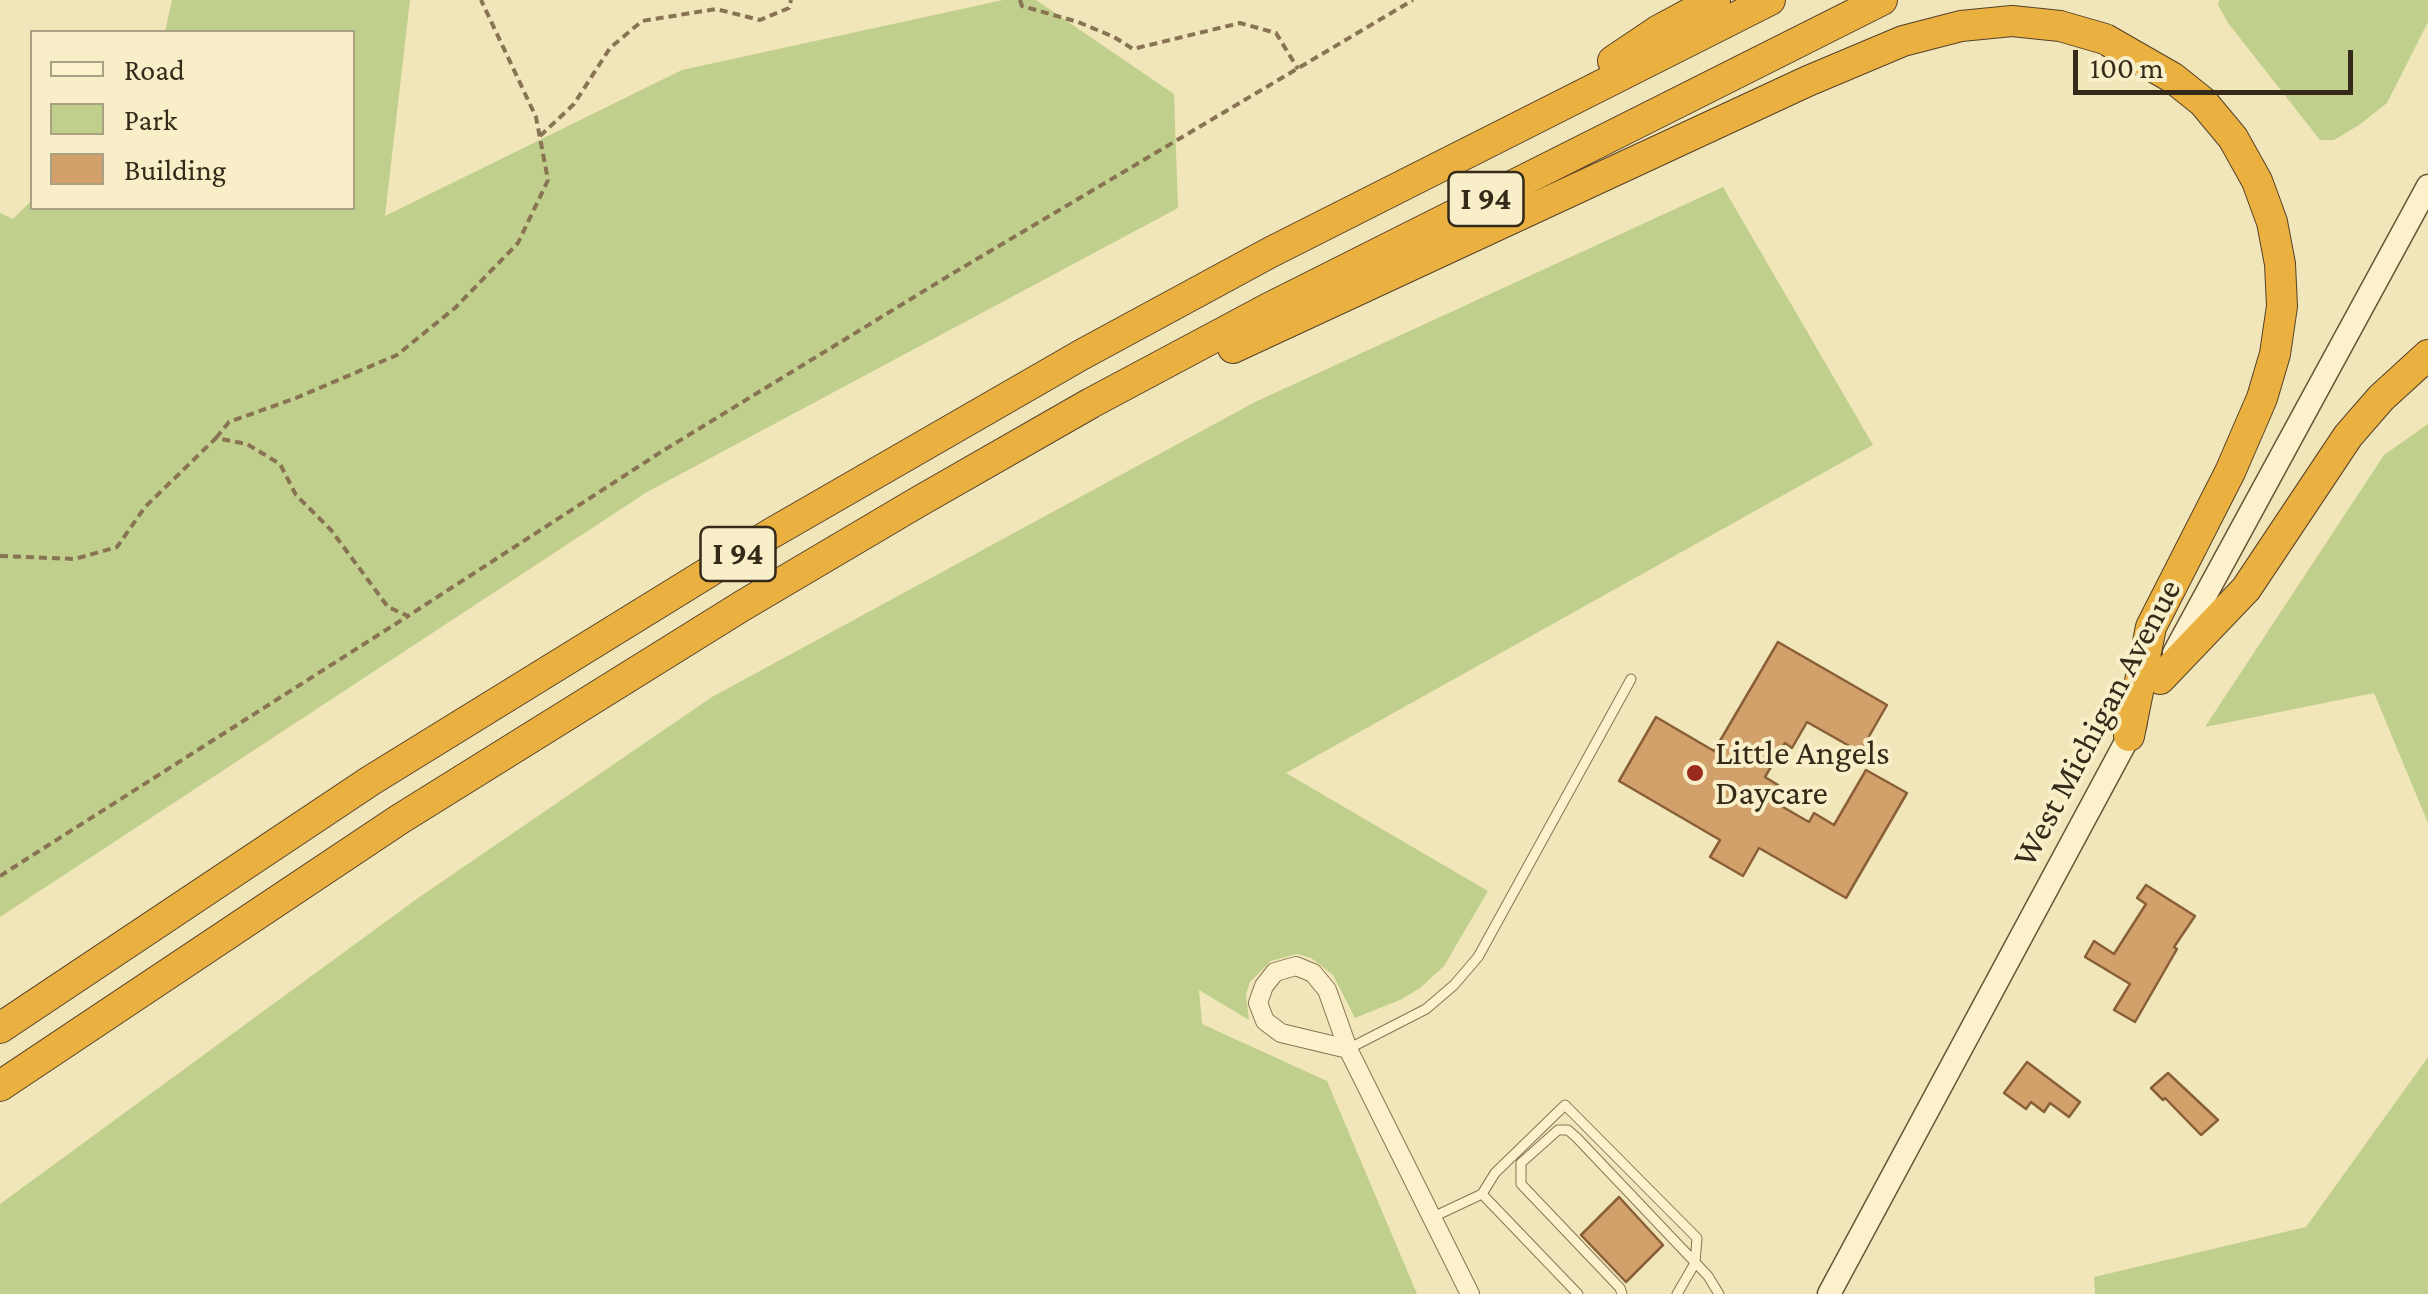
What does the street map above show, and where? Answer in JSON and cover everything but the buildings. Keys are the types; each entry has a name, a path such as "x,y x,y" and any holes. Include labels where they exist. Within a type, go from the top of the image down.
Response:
{"highway":[{"path":"1506,132 1659,30 1716,0"},
{"name":"I 94","path":"0,1028 370,781 772,533 1081,355 1271,252 1770,0"},
{"name":"I 94","path":"0,1086 400,820 742,606 1091,403 1267,309 1882,0"},
{"path":"1091,403 1144,388 1808,81 1903,41 1960,26 2012,21 2060,26 2105,39 2173,78 2202,102 2233,138 2257,181 2272,222 2282,306 2276,354 2262,398 2230,472 2151,627 2129,736"},
{"path":"2160,679 2246,589 2348,436 2381,398 2428,355"}],"main road":[{"name":"West Michigan Avenue","path":"1830,1294 2428,186"}],"street":[{"path":"1348,1049 1281,1033 1265,1021 1258,1004 1264,986 1275,972 1296,966 1313,972 1332,1002 1348,1049 1470,1294"}],"lane":[{"path":"1348,1049 1426,1009 1478,957 1631,680"},
{"path":"1430,1218 1482,1194 1495,1173 1565,1105 1697,1238 1695,1263 1677,1294"},
{"path":"1622,1294 1521,1184 1521,1163 1558,1130 1568,1130 1577,1138 1716,1286 1718,1294"},
{"path":"1482,1194 1578,1294"}],"path":[{"path":"0,556 74,558 117,548 144,507 229,422 397,355 455,308 518,243 548,180 536,117 481,0"},
{"path":"540,136 574,104 610,48 642,21 716,9 760,20 789,8 791,0"},
{"path":"1020,0 1022,6 1078,22 1114,36 1133,49 1240,23 1276,33 1298,69"},
{"path":"0,876 661,452 950,274 1412,0"},
{"path":"216,438 247,444 280,464 296,494 330,530 388,607 408,616"}],"green space":[{"path":"172,0 410,0 385,216 682,70 1003,0 1036,0 1174,94 1178,208 647,492 0,917 0,213 13,219 30,202 30,210 355,210 355,30 165,30"},
{"path":"2219,0 2428,0 2428,22 2387,103 2334,140 2320,140 2228,23"},
{"path":"1723,187 1873,445 1286,773 1488,891 1444,966 1420,988 1355,1018 1333,975 1311,958 1297,954 1271,961 1250,982 1246,994 1249,1020 1199,990 1202,1024 1327,1081 1417,1294 0,1294 0,1204 418,898 712,697 1255,402"},
{"path":"2428,424 2428,823 2374,693 2205,727 2384,455"},
{"path":"2428,1057 2428,1294 2095,1294 2094,1277 2306,1227"}],"place":[{"name":"Little Angels Daycare","path":"1695,773"}]}
